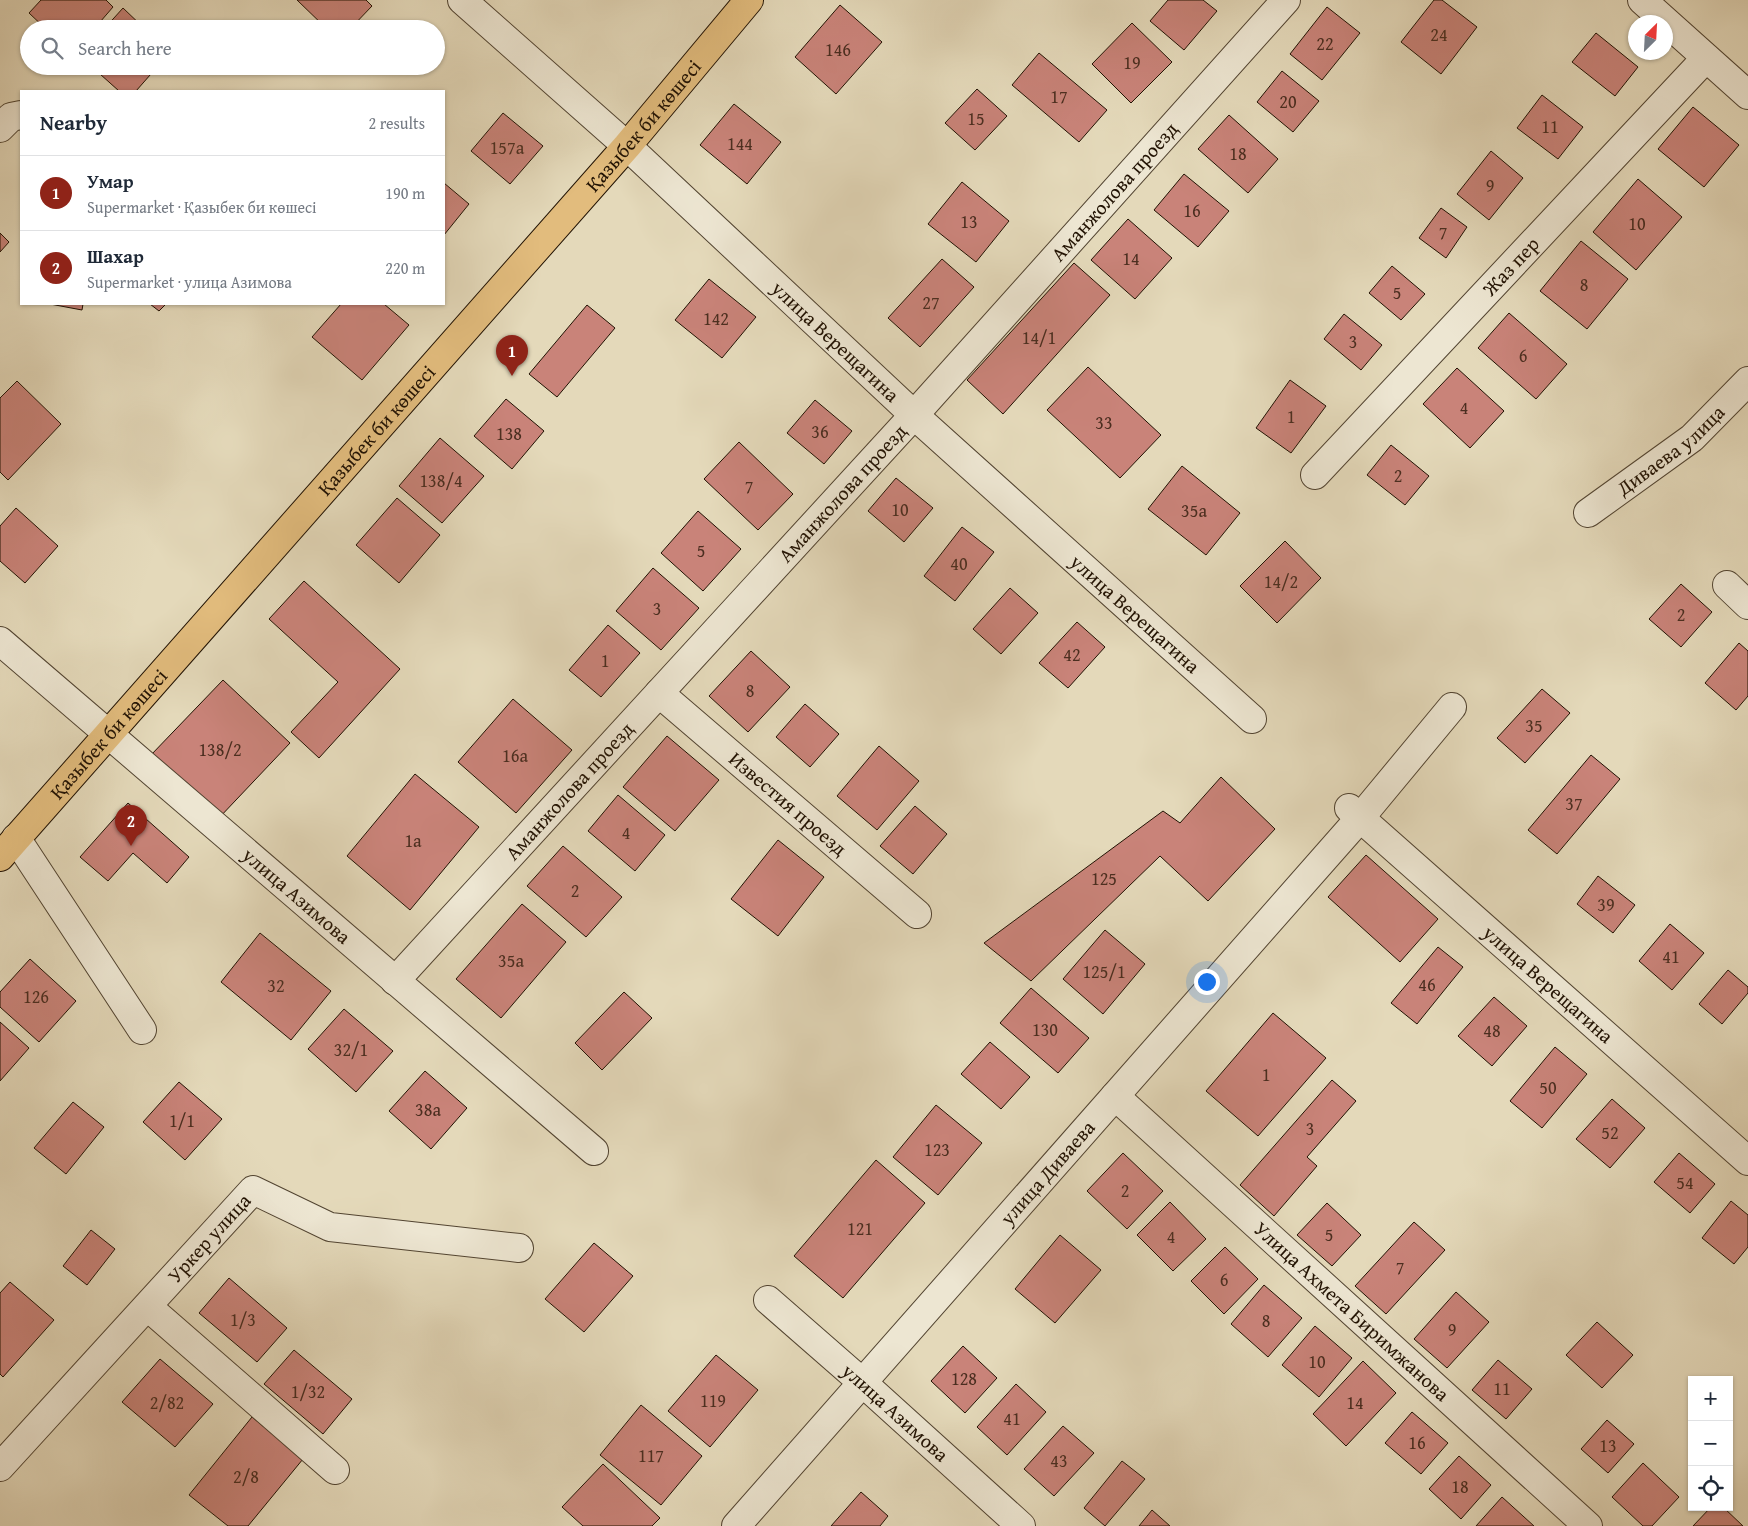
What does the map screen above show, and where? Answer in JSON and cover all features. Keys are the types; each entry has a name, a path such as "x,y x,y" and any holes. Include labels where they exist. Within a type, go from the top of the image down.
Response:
{"main road":[{"name":"Қазыбек би көшесі","path":"8,848 627,146 749,0"}],"street":[{"name":"улица Верещагина","path":"462,0 627,146 914,415 1252,719"},
{"name":"Аманжолова проезд","path":"395,981 914,415 1286,0"},
{"path":"1642,0 1748,95"},
{"name":"Жаз пер","path":"1315,475 1706,58"},
{"path":"0,128 11,117 20,115"},
{"name":"Диваева улица","path":"1588,513 1692,438 1748,382"},
{"path":"1727,585 1748,605"},
{"name":"улица Азимова","path":"0,641 594,1152"},
{"name":"Известия проезд","path":"659,693 917,914"},
{"name":"улица Диваева","path":"736,1526 1115,1096 1354,813 1452,707"},
{"name":"улица Верещагина","path":"1354,813 1748,1161"},
{"path":"8,848 142,1030"},
{"name":"Улица Ахмета Биримжанова","path":"1115,1096 1588,1526"},
{"name":"Уркер улица","path":"0,1467 253,1190 330,1227 519,1248"},
{"name":"улица Азимова","path":"768,1300 1021,1526"},
{"path":"148,1307 335,1470"}],"building":[{"path":"41,0 106,0 113,7 102,20 36,20 29,13"},
{"path":"297,0 366,0 372,6 359,20 318,20"},
{"path":"1168,0 1203,0 1217,11 1184,50 1150,21"},
{"path":"1434,0 1442,0 1477,27 1441,74 1401,42"},
{"path":"840,5 882,42 836,94 795,57"},
{"path":"1327,7 1360,33 1322,80 1290,54"},
{"path":"123,8 136,20 112,20"},
{"path":"1132,23 1172,62 1131,103 1092,64"},
{"path":"1596,33 1638,67 1615,96 1572,62"},
{"path":"1039,53 1107,110 1079,142 1012,85"},
{"path":"1282,71 1319,101 1293,132 1257,102"},
{"path":"101,75 150,75 137,90 118,90"},
{"path":"977,89 1007,116 975,150 945,123"},
{"path":"1542,95 1583,127 1558,159 1517,128"},
{"path":"734,104 781,142 747,184 700,145"},
{"path":"1693,107 1739,145 1704,187 1658,149"},
{"path":"503,113 543,146 510,184 471,151"},
{"path":"1229,115 1278,159 1248,193 1198,149"},
{"path":"1491,151 1523,178 1489,220 1457,194"},
{"path":"1184,174 1229,211 1198,247 1154,210"},
{"path":"1638,179 1682,217 1636,270 1593,232"},
{"path":"962,182 1009,221 976,262 928,224"},
{"path":"445,184 469,204 445,234"},
{"path":"1441,208 1467,227 1446,258 1419,238"},
{"path":"1128,219 1172,258 1135,299 1091,260"},
{"path":"0,233 9,242 0,252"},
{"path":"1581,241 1628,279 1587,329 1540,291"},
{"path":"942,259 974,287 920,347 888,318"},
{"path":"1074,263 1110,295 1003,414 967,380"},
{"path":"1392,266 1425,294 1401,320 1369,293"},
{"path":"709,279 756,317 722,358 675,320"},
{"path":"55,305 83,305 82,310"},
{"path":"151,305 165,305 159,311"},
{"path":"340,305 385,305 409,325 362,380 312,337"},
{"path":"587,305 615,328 557,397 529,374"},
{"path":"1509,313 1567,364 1536,399 1478,348"},
{"path":"1344,314 1382,345 1361,370 1324,339"},
{"path":"1088,367 1161,435 1120,478 1047,410"},
{"path":"1457,368 1504,411 1470,448 1423,404"},
{"path":"1290,380 1326,406 1291,453 1256,428"},
{"path":"17,381 61,424 8,480 0,472 0,398"},
{"path":"506,399 544,431 512,469 474,436"},
{"path":"815,400 852,431 824,464 787,433"},
{"path":"440,438 484,476 442,523 399,486"},
{"path":"739,442 793,494 758,530 704,479"},
{"path":"1391,445 1429,476 1405,505 1367,475"},
{"path":"1182,466 1240,513 1206,555 1148,509"},
{"path":"896,478 933,508 904,542 868,511"},
{"path":"397,498 440,535 399,583 356,545"},
{"path":"16,508 58,546 25,583 0,561 0,526"},
{"path":"698,511 741,549 703,591 661,553"},
{"path":"962,527 994,552 955,601 924,576"},
{"path":"1285,541 1321,578 1277,623 1240,586"},
{"path":"653,568 699,608 661,650 616,611"},
{"path":"304,581 400,669 319,758 291,732 338,682 269,619"},
{"path":"1681,584 1712,612 1681,647 1649,619"},
{"path":"1010,588 1038,613 1001,654 973,629"},
{"path":"1077,622 1105,647 1068,688 1039,663"},
{"path":"608,625 640,653 601,697 569,670"},
{"path":"1739,643 1748,651 1748,696 1736,710 1705,683"},
{"path":"751,651 790,687 748,732 709,696"},
{"path":"223,680 290,743 218,819 150,756"},
{"path":"1542,689 1570,713 1525,763 1497,738"},
{"path":"513,699 572,750 516,813 458,762"},
{"path":"805,704 839,734 810,767 776,737"},
{"path":"667,736 719,780 675,831 623,787"},
{"path":"879,746 919,781 877,830 837,796"},
{"path":"1591,755 1620,779 1557,854 1528,830"},
{"path":"415,774 479,827 410,910 347,856"},
{"path":"1221,777 1275,829 1208,901 1160,856 1031,981 984,943 1163,811 1180,823"},
{"path":"618,795 665,835 635,871 588,831"},
{"path":"128,803 189,857 167,883 133,853 108,881 80,857"},
{"path":"915,806 947,834 913,874 880,846"},
{"path":"778,840 824,877 778,936 731,899"},
{"path":"563,846 622,897 586,937 527,886"},
{"path":"1366,855 1438,919 1400,962 1328,897"},
{"path":"1598,876 1635,905 1613,933 1577,904"},
{"path":"522,904 566,942 501,1018 456,979"},
{"path":"1670,924 1704,953 1672,990 1639,961"},
{"path":"1105,930 1145,964 1103,1014 1063,979"},
{"path":"260,933 331,991 291,1040 221,982"},
{"path":"1438,947 1463,967 1417,1024 1391,1003"},
{"path":"30,959 76,1001 39,1042 0,1007 0,992"},
{"path":"1728,970 1748,987 1748,993 1722,1024 1699,1004"},
{"path":"1031,988 1089,1038 1058,1073 1000,1023"},
{"path":"624,992 652,1018 602,1070 575,1043"},
{"path":"1494,997 1527,1026 1492,1066 1458,1036"},
{"path":"344,1009 393,1051 356,1092 308,1049"},
{"path":"1273,1013 1326,1058 1258,1136 1206,1091"},
{"path":"0,1022 29,1048 0,1081"},
{"path":"990,1042 1030,1077 1001,1109 961,1074"},
{"path":"1555,1047 1587,1074 1542,1128 1510,1101"},
{"path":"425,1071 467,1108 431,1149 389,1111"},
{"path":"1332,1080 1356,1101 1307,1157 1317,1166 1274,1216 1240,1185"},
{"path":"179,1082 222,1119 185,1160 143,1122"},
{"path":"1612,1099 1645,1128 1610,1168 1576,1139"},
{"path":"73,1102 104,1127 66,1174 34,1148"},
{"path":"936,1105 982,1143 938,1195 893,1157"},
{"path":"1123,1153 1163,1191 1127,1229 1087,1191"},
{"path":"1679,1153 1715,1184 1690,1213 1654,1182"},
{"path":"876,1160 925,1203 843,1298 794,1256"},
{"path":"1731,1201 1748,1215 1748,1247 1734,1264 1702,1238"},
{"path":"1170,1202 1206,1239 1173,1271 1137,1235"},
{"path":"1327,1203 1361,1235 1332,1266 1297,1235"},
{"path":"1414,1222 1445,1250 1386,1314 1355,1286"},
{"path":"91,1230 115,1249 87,1285 63,1266"},
{"path":"1060,1235 1101,1270 1055,1323 1015,1289"},
{"path":"594,1243 633,1276 584,1332 545,1299"},
{"path":"1225,1247 1258,1279 1224,1314 1191,1281"},
{"path":"229,1278 287,1328 257,1362 199,1313"},
{"path":"10,1282 54,1320 3,1377 0,1374 0,1293"},
{"path":"1264,1285 1302,1318 1268,1357 1231,1324"},
{"path":"1456,1292 1489,1322 1447,1368 1414,1339"},
{"path":"1597,1322 1633,1355 1602,1388 1566,1355"},
{"path":"1315,1326 1352,1358 1319,1397 1282,1365"},
{"path":"963,1346 997,1378 965,1413 931,1381"},
{"path":"294,1350 352,1399 323,1434 264,1384"},
{"path":"716,1355 758,1390 710,1447 668,1411"},
{"path":"160,1359 213,1404 175,1447 122,1402"},
{"path":"1498,1360 1532,1389 1506,1419 1472,1390"},
{"path":"1363,1361 1396,1393 1346,1446 1313,1414"},
{"path":"1016,1384 1046,1412 1007,1455 977,1427"},
{"path":"641,1405 702,1456 661,1505 600,1455"},
{"path":"1412,1412 1448,1443 1421,1474 1385,1443"},
{"path":"252,1417 303,1459 248,1526 228,1526 189,1495"},
{"path":"1607,1420 1634,1444 1608,1473 1581,1449"},
{"path":"1063,1426 1094,1453 1054,1496 1024,1469"},
{"path":"1459,1456 1491,1485 1461,1519 1429,1489"},
{"path":"1122,1461 1145,1479 1105,1526 1084,1508"},
{"path":"1643,1463 1679,1497 1652,1526 1643,1526 1612,1497"},
{"path":"603,1464 660,1518 652,1526 583,1526 562,1507"},
{"path":"861,1492 888,1516 880,1526 831,1526"},
{"path":"1502,1497 1534,1526 1476,1526"},
{"path":"1152,1510 1170,1526 1139,1526"},
{"path":"1707,1511 1727,1511 1743,1526 1693,1526"}],"place":[{"name":"Умар","path":"512,376"},
{"name":"Шахар","path":"131,846"}]}
